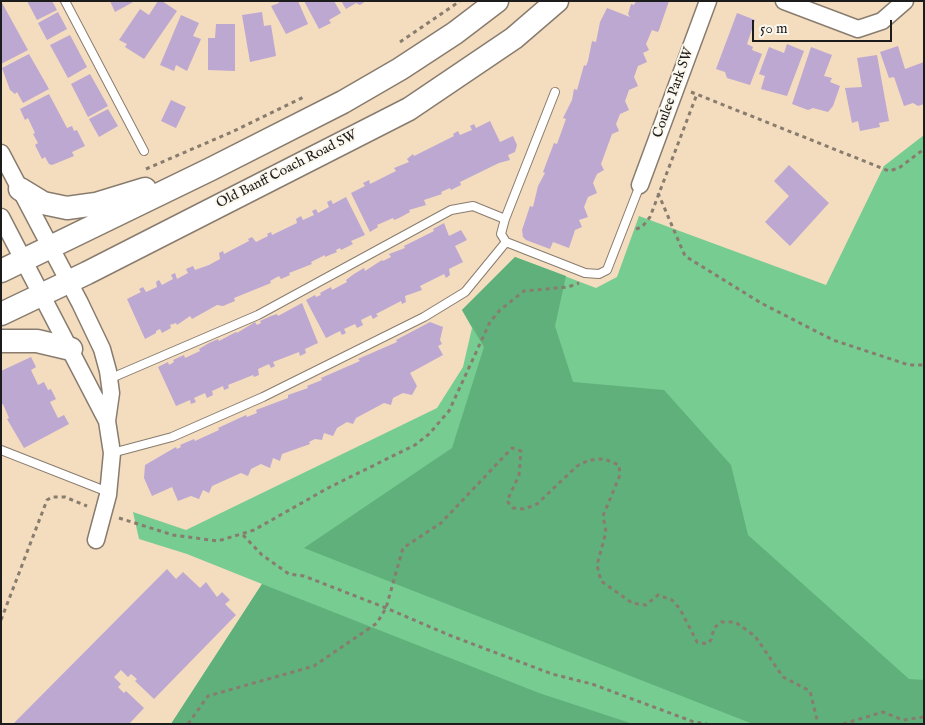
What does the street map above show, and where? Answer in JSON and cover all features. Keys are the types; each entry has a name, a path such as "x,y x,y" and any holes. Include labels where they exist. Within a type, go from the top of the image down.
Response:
{"main road":[{"path":"1,271 297,126 400,69 455,33 497,1"},
{"name":"Old Banff Coach Road SW","path":"1,314 43,295 68,280 96,268 409,109 506,43 557,1"},
{"path":"20,189 43,203 60,208 80,207 96,204 211,169"},
{"path":"1,341 38,341 71,349"}],"street":[{"name":"Coulee Park SW","path":"640,185 708,1"},
{"path":"784,1 858,29 882,21 905,1"},
{"path":"1,153 102,349 111,393 107,421 112,453 108,492 96,540"},
{"path":"1,217 107,421"}],"lane":[{"path":"66,1 144,151"},
{"path":"555,92 505,219 502,234 506,242 585,273 599,274 608,270 640,185"},
{"path":"109,378 258,314 451,210 473,206 505,219"},
{"path":"112,453 172,437 262,397 424,317 466,292 506,242"},
{"path":"1,450 108,492"}],"path":[{"path":"398,44 460,1"},
{"path":"677,86 889,170 899,168 924,149"},
{"path":"139,171 234,131 312,93"},
{"path":"658,193 685,256 761,303 833,340 910,365 924,365"},
{"path":"1,620 47,500 52,497 65,497 129,522 173,535 218,541 243,535 328,488 415,445 429,434 449,411 490,322 500,310 524,291 576,285 581,282 585,273"},
{"path":"188,724 208,696 314,666 377,623 386,608 403,548 441,523 512,448 521,451 519,475 507,501 513,508 524,509 537,504 577,466 589,460 604,459 619,465 620,475 603,516 606,532 597,565 602,581 632,603 646,605 658,595 672,600 684,616 697,642 707,644 711,640 714,628 721,622 735,622 755,636 783,677 810,691 818,724"},
{"path":"243,535 262,555 288,574 304,576 449,635 552,674 592,684 694,722 707,724"},
{"path":"843,724 883,712 903,720 923,717 924,719"}],"green space":[{"path":"924,135 924,724 171,724 262,584 187,554 139,539 133,512 186,530 437,408 463,367 472,328 462,310 515,257 596,288 617,277 639,216 826,285 884,166"},
{"path":"515,257 566,276 555,326 573,382 664,390 731,465 748,535 909,679 924,680 924,724 753,724 304,548 452,448 484,347 462,310"},
{"path":"262,584 539,693 633,724 171,724"}],"building":[{"path":"1,1 28,50 1,64"},
{"path":"27,1 52,1 57,10 37,20"},
{"path":"110,1 135,1 115,12"},
{"path":"158,1 162,1 177,11 144,59 125,47 127,44 119,40 140,9 149,15"},
{"path":"278,1 298,1 308,24 286,34 271,6 279,3"},
{"path":"304,1 334,1 341,13 329,20 331,23 319,29"},
{"path":"341,1 366,1 360,5 356,3 346,9"},
{"path":"636,1 669,1 658,32 652,30 646,44 649,50 643,53 647,62 638,66 634,77 638,86 629,90 625,101 629,110 620,114 616,124 619,131 612,134 601,164 604,170 597,174 593,183 597,193 588,197 584,207 588,217 579,220 582,227 575,230 569,248 553,242 550,249 526,240 523,237 522,230 530,206 533,207 538,186 545,173 543,172 554,143 557,144 566,119 563,118 572,100 574,89 577,90 584,65 586,66 588,61 592,41 596,42 600,22 607,8 630,17 628,14 631,4 634,5"},
{"path":"58,12 67,29 47,40 38,23"},
{"path":"262,12 264,26 271,25 276,56 250,62 242,15"},
{"path":"737,13 755,20 747,44 753,47 752,50 762,54 750,85 727,78 725,72 716,69"},
{"path":"181,15 199,23 193,36 201,39 187,71 176,65 174,71 160,65"},
{"path":"216,24 235,24 235,71 208,70 208,38 215,38"},
{"path":"70,35 87,67 68,78 50,45"},
{"path":"787,44 804,51 787,96 761,89 765,76 759,74 769,47 784,53"},
{"path":"898,46 905,69 924,62 924,104 918,106 913,103 904,106 894,77 889,78 880,52"},
{"path":"811,47 832,55 824,76 832,78 830,82 840,86 833,106 828,112 813,108 808,110 792,104"},
{"path":"29,54 49,89 23,103 17,92 15,94 10,90 2,68"},
{"path":"877,55 889,121 879,123 880,127 860,131 858,121 852,123 845,88 862,87 857,58"},
{"path":"90,74 108,106 88,117 71,84"},
{"path":"49,94 67,128 72,126 74,131 77,130 85,146 72,152 74,156 52,165 49,164 45,157 42,159 35,145 38,143 33,134 35,133 28,118 25,120 20,109"},
{"path":"171,100 186,107 176,128 161,121"},
{"path":"108,109 118,126 99,137 89,119"},
{"path":"490,121 500,142 513,136 517,145 515,152 508,155 510,160 499,163 460,182 461,185 451,190 450,188 441,192 442,194 424,200 426,205 409,210 410,212 399,218 394,220 393,218 377,225 378,227 370,232 351,193 365,186 363,183 369,180 370,184 396,171 394,168 409,162 407,159 413,154 414,156 454,136 453,134 458,131 460,135 472,130 470,126 474,124 476,128"},
{"path":"789,165 829,203 790,246 765,222 789,196 774,181"},
{"path":"346,197 365,235 351,241 353,244 341,250 340,248 336,250 337,252 325,257 325,255 311,262 312,264 289,273 290,275 281,279 279,276 270,281 271,283 234,298 235,301 223,306 217,305 192,319 190,316 177,325 176,323 170,325 171,328 162,333 160,329 145,339 127,299 141,292 139,289 143,287 146,292 157,287 156,282 159,280 162,285 173,279 171,275 175,273 177,279 188,273 186,269 193,266 195,270 209,265 220,259 219,253 223,251 224,254 249,241 248,239 252,237 256,242 268,236 267,234 271,232 272,235 297,223 296,219 301,216 303,220 314,215 312,211 316,209 318,213 329,207 327,202 331,200 333,204"},
{"path":"444,223 449,236 461,230 467,240 455,246 463,262 449,269 450,275 446,278 444,274 420,286 422,290 405,296 406,302 402,304 401,301 376,314 378,316 373,319 371,315 361,320 363,325 357,328 355,324 344,329 346,333 342,335 340,331 326,338 306,300 315,295 316,297 321,295 320,293 331,287 332,290 347,282 346,280 354,274 364,268 365,271 382,260 391,257 389,254 405,248 404,246 434,231 433,229"},
{"path":"302,303 318,343 305,349 306,353 300,356 299,352 273,362 275,366 271,368 269,364 258,369 259,375 254,377 253,375 228,385 229,388 224,390 223,386 212,391 213,395 207,398 205,393 194,398 196,402 191,404 190,400 176,406 158,367 168,362 169,365 174,362 173,360 184,355 185,358 200,351 199,349 209,343 237,333 255,322 257,325 261,323 260,321 271,316 277,314 278,316"},
{"path":"430,322 443,327 440,340 442,344 438,346 443,355 410,373 417,386 412,395 403,393 393,398 391,405 384,403 356,418 353,424 347,422 337,428 333,436 324,433 322,440 315,439 309,442 310,444 282,454 280,461 273,458 270,468 261,464 251,469 248,476 241,473 212,486 209,493 203,490 199,499 191,496 178,501 172,487 152,496 144,478 145,465 176,447 177,449 181,447 180,445 194,439 195,441 246,415 247,417 257,413 256,410 308,388 307,386 322,380 321,378 397,342 396,340"},
{"path":"31,357 36,367 31,370 38,385 44,382 48,390 51,389 56,399 50,402 58,418 64,415 69,424 24,448 7,419 9,418 3,404 1,405 1,371"},
{"path":"167,569 176,579 183,572 200,588 206,582 217,597 222,592 230,600 225,604 236,615 154,699 135,681 137,679 131,674 128,677 121,670 114,677 121,684 118,687 124,693 126,691 144,708 129,724 13,724"}]}
